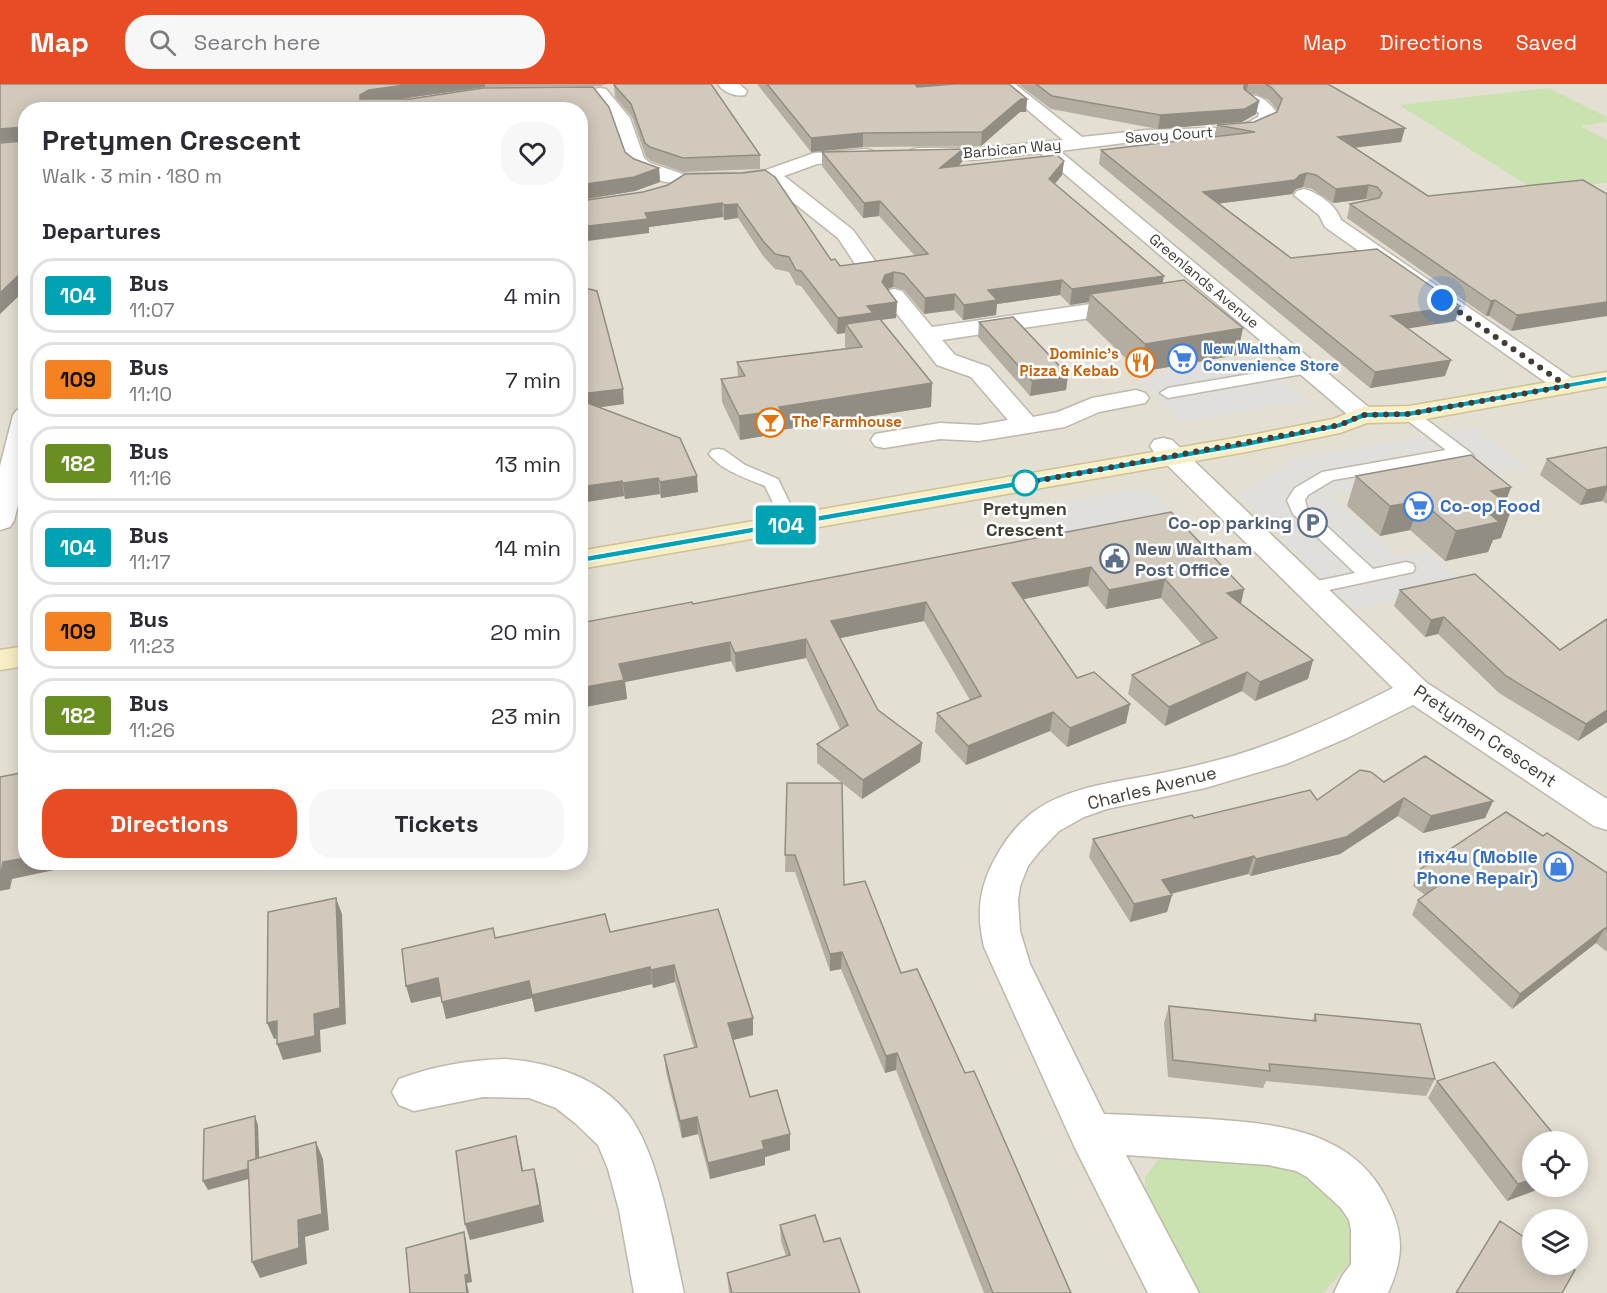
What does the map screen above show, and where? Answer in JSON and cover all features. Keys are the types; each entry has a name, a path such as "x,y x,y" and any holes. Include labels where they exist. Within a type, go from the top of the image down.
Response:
{"main road":[{"path":"588,559 791,524 1169,451 1340,425 1363,415 1408,414 1607,379"},
{"path":"0,660 18,657"}],"street":[{"path":"1006,85 1078,143"},
{"path":"985,87 1028,85"},
{"name":"Barbican Way","path":"580,94 608,92 621,118 635,160 643,168 681,180 743,179 770,175 814,159 890,155 989,154 1078,143"},
{"name":"Savoy Court","path":"1078,143 1245,129 1266,120 1268,113 1263,106 1252,100"},
{"name":"Greenlands Avenue","path":"1044,147 1363,415"},
{"path":"770,175 846,234 867,265"},
{"path":"661,193 681,180"},
{"path":"1304,195 1338,211 1332,223 1567,386"},
{"path":"1193,296 1217,292"},
{"path":"894,296 946,360 980,372 1026,425"},
{"path":"926,335 1159,301"},
{"path":"884,440 940,431 979,434 1065,419 1092,406 1136,398"},
{"path":"0,521 18,448"},
{"name":"Pretymen Crescent","path":"1169,451 1415,691 1604,812"},
{"name":"Charles Avenue","path":"1174,1293 1090,1134 1010,964 1000,937 997,918 1000,884 1014,856 1035,831 1058,813 1098,798 1195,779 1254,762 1337,729 1415,691"},
{"path":"414,1092 470,1078 526,1077 575,1095 613,1129 625,1157 633,1176 659,1293"},
{"path":"1090,1134 1135,1134 1269,1144 1302,1151 1332,1168 1358,1193 1374,1222 1378,1253 1370,1281 1359,1293"}],"lane":[{"path":"1168,393 1309,369"},
{"path":"1408,414 1479,468"},
{"path":"1369,576 1299,510 1296,500 1301,492 1328,476 1459,453"},
{"path":"718,454 739,469 772,483 791,524"},
{"path":"1310,588 1406,568"}],"shaded area":[{"path":"0,84 1607,84 1607,1293 0,1293"},
{"path":"1260,358 1308,401 1180,422 1137,377"},
{"name":"Co-op parking","path":"1475,428 1528,468 1432,487 1421,478 1330,494 1396,556 1427,550 1468,588 1353,609 1238,496 1295,458"},
{"path":"1147,486 1181,524 1060,548 1029,508"}],"green space":[{"path":"1549,88 1607,117 1607,122 1580,126 1607,140 1607,183 1535,190 1399,105"},
{"path":"1183,1155 1280,1163 1345,1195 1360,1240 1347,1266 1323,1293 1199,1293 1145,1192 1145,1178 1158,1160"}],"building":[{"path":"0,84 412,84 369,90 360,95 360,99 410,99 483,88 593,87 609,107 625,152 634,159 659,168 634,177 588,184 588,102 18,102 18,127 0,129"},
{"path":"711,84 760,155 683,158 650,147 645,143 631,104 614,85"},
{"path":"767,84 915,84 917,87 1009,84 1027,99 1021,99 982,132 863,133 811,138"},
{"path":"1036,84 1246,84 1244,89 1259,101 1245,109 1160,115 1052,96"},
{"path":"1265,84 1328,84 1405,128 1338,137 1428,196 1583,180 1607,194 1607,302 1517,315 1495,300 1491,301 1350,204 1379,198 1382,193 1377,187 1369,185 1336,189 1316,175 1307,173 1295,180 1203,192 1291,258 1377,249 1460,306 1391,316 1451,360 1375,372 1101,150 1255,132 1217,125 1254,122 1277,112 1282,99"},
{"path":"18,141 18,276 0,293 0,143"},
{"path":"963,149 940,168 1057,155 1064,161 1049,179 1164,276 1072,289 1062,280 988,290 997,300 964,305 955,294 925,298 904,274 894,272 885,275 882,282 897,302 867,306 873,313 838,318 801,271 796,270 789,257 775,254 763,241 737,204 724,205 722,203 645,213 648,219 588,226 588,200 643,192 668,185 685,174 743,173 765,170 775,177 831,260 835,259 840,266 928,254 880,201 864,203 822,152"},
{"path":"1184,280 1243,328 1145,344 1090,294"},
{"path":"588,289 597,291 623,389 588,393"},
{"path":"1013,317 1068,375 1032,381 979,322"},
{"path":"880,319 932,383 779,407 781,410 739,416 721,379 745,376 737,362 862,347 846,324"},
{"path":"588,403 680,438 697,476 660,482 658,478 623,483 622,481 588,486"},
{"path":"1607,447 1607,486 1587,490 1547,459"},
{"path":"1471,455 1511,487 1491,491 1512,508 1489,513 1499,522 1456,531 1421,501 1390,506 1356,476"},
{"path":"1171,512 1244,589 1227,593 1313,660 1260,682 1247,672 1169,707 1132,675 1217,638 1165,579 1109,590 1091,567 1012,583 1077,678 1094,672 1130,704 1070,728 1053,712 968,746 937,713 981,696 926,602 831,621 878,710 922,743 863,780 817,744 848,725 806,639 735,653 730,642 619,664 624,680 588,687 588,622 692,602 693,604"},
{"path":"1475,574 1560,650 1607,619 1607,710 1586,724 1506,676 1444,617 1431,620 1400,590"},
{"path":"1425,756 1493,801 1431,816 1404,798 1346,837 1256,859 1254,856 1162,880 1172,895 1134,904 1093,839 1310,790 1317,800 1360,770 1371,772 1384,782"},
{"path":"18,774 18,859 3,862 1,873 0,873 0,777"},
{"path":"787,783 842,783 844,885 865,881 901,973 917,969 965,1073 974,1071 1071,1293 993,1293 897,1053 886,1056 842,952 830,954 795,855 785,855"},
{"path":"1506,812 1543,836 1547,833 1607,873 1607,930 1605,928 1520,994 1418,900 1439,885 1419,870"},
{"path":"336,898 340,1008 314,1014 315,1036 277,1044 277,1021 267,1023 268,912"},
{"path":"718,909 753,1018 728,1023 750,1097 777,1090 790,1134 762,1141 764,1149 708,1163 697,1117 680,1121 664,1055 697,1047 674,965 651,970 650,967 532,995 529,981 442,1002 438,978 406,986 402,949 493,928 495,938 605,914 610,932"},
{"path":"1169,1006 1316,1021 1315,1014 1420,1024 1435,1079 1269,1064 1270,1071 1173,1060"},
{"path":"1494,1062 1551,1131 1522,1131 1522,1183 1518,1184 1437,1081"},
{"path":"255,1116 256,1159 248,1161 248,1169 203,1181 204,1129"},
{"path":"516,1136 522,1171 534,1169 540,1205 465,1224 456,1151"},
{"path":"316,1142 322,1214 298,1220 299,1248 252,1262 248,1161"},
{"path":"815,1215 824,1242 840,1238 860,1293 732,1293 727,1273 790,1255 780,1225"},
{"path":"1500,1221 1522,1236 1522,1275 1572,1275 1562,1293 1456,1293"},
{"path":"464,1232 469,1274 465,1275 467,1293 410,1293 406,1248"}],"bus line":[{"name":"104","path":"588,559 1246,444 1340,425 1363,415 1408,414 1607,379"}],"place":[{"name":"New Waltham Convenience Store","path":"1182,358"},
{"name":"Dominic’s Pizza & Kebab","path":"1140,363"},
{"name":"The Farmhouse","path":"771,422"},
{"name":"Pretymen Crescent","path":"1025,483"},
{"name":"Co-op Food","path":"1419,506"},
{"name":"Co-op parking","path":"1313,523"},
{"name":"New Waltham Post Office","path":"1114,559"},
{"name":"ifix4u (Mobile Phone Repair)","path":"1559,867"}],"route":[{"path":"1025,483 1015,485 1246,444 1340,425 1363,415 1408,414 1567,386 1442,300"}]}
